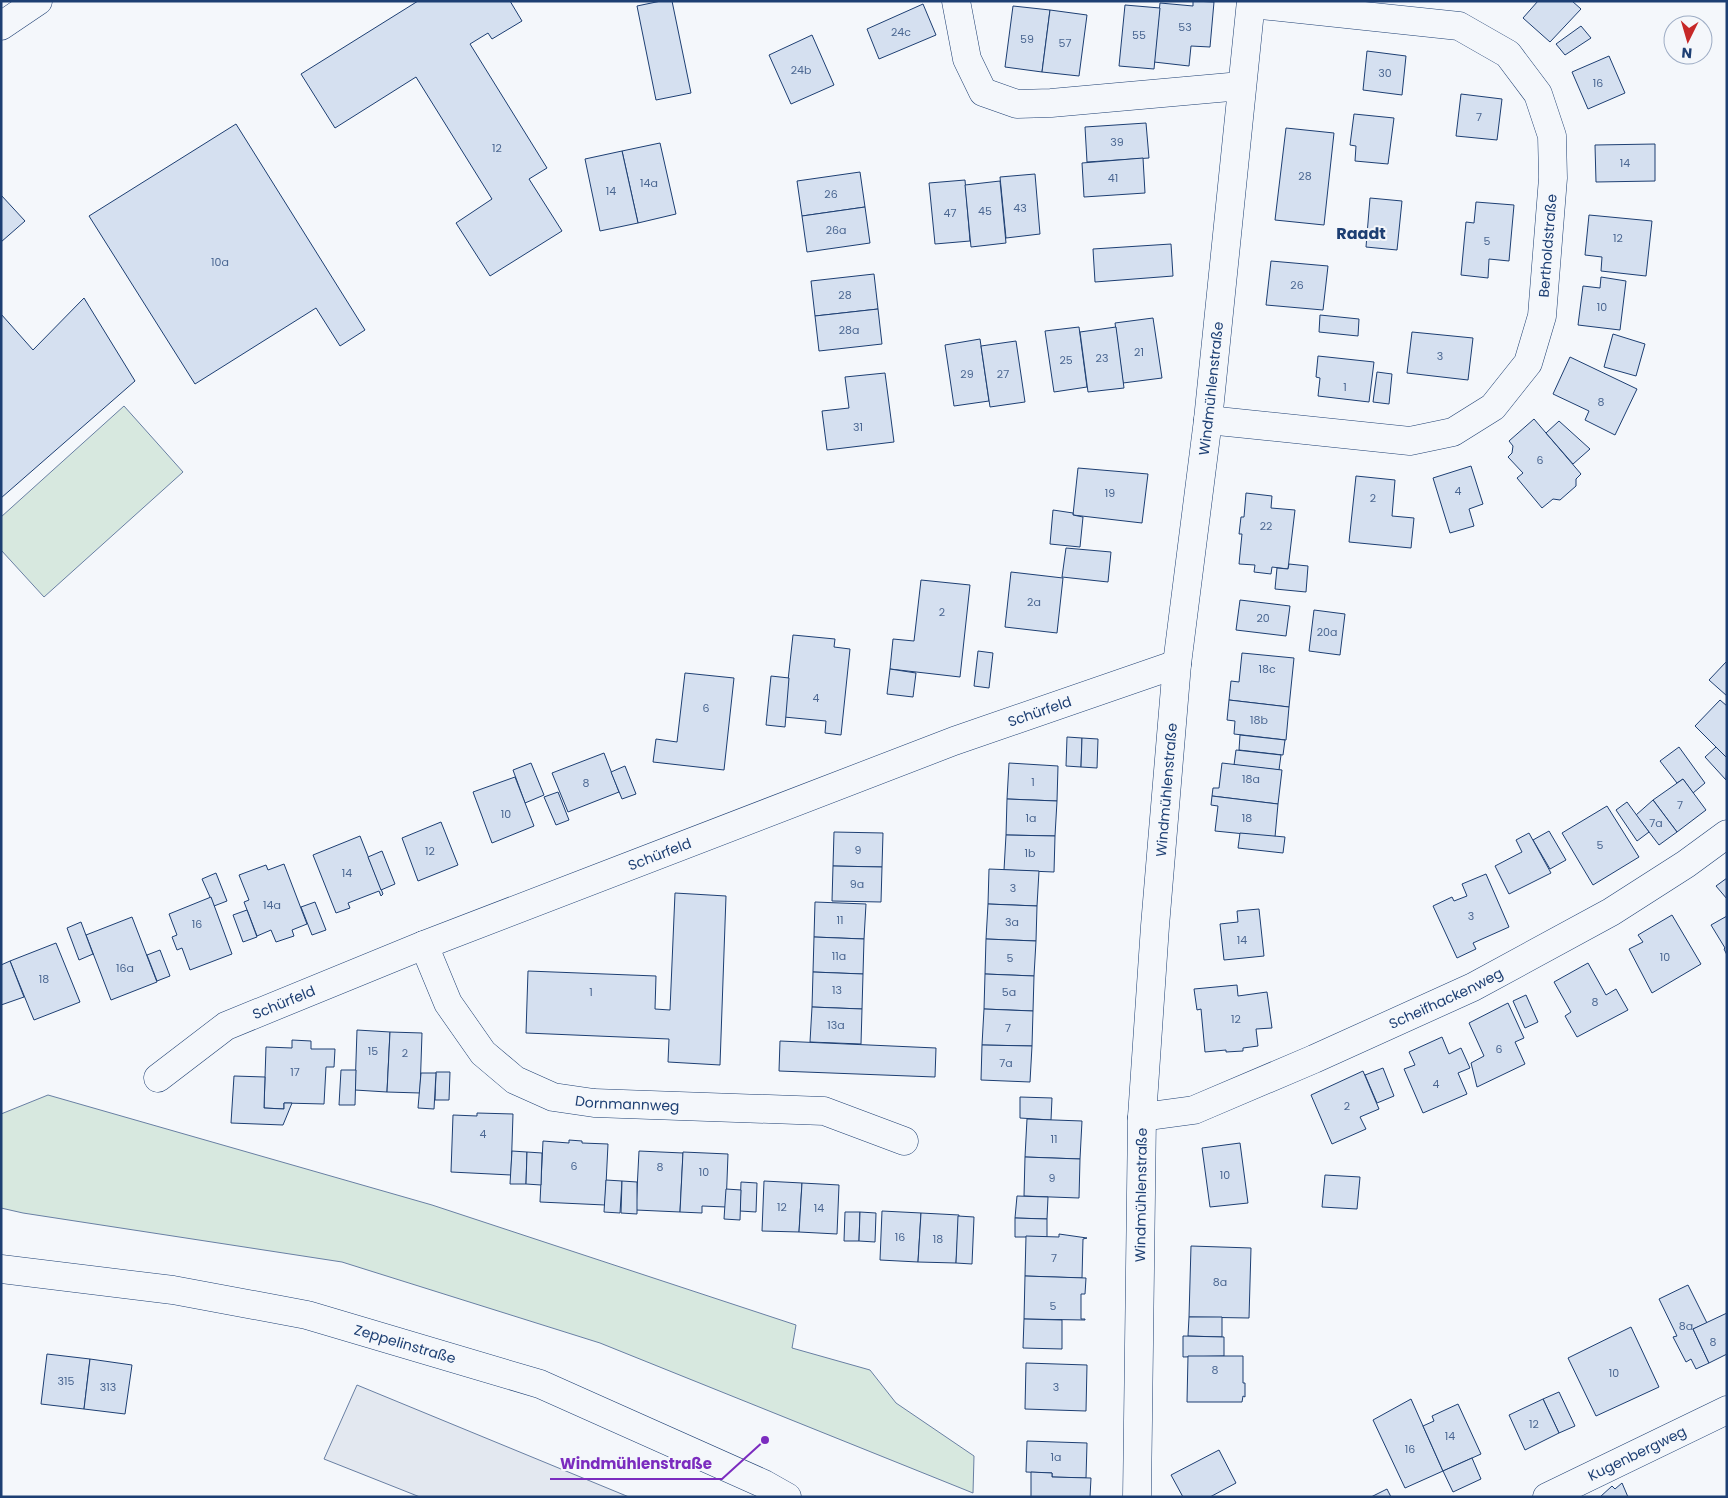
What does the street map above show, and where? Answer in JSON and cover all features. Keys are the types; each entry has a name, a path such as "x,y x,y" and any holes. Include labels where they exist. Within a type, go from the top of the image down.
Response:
{"street":[{"path":"1,26 38,1"},
{"path":"956,1 967,58 983,92 1016,104 1051,103 1241,86"},
{"name":"Windmühlenstraße","path":"1137,1497 1142,1117 1154,926 1178,664 1208,420 1251,3"},
{"name":"Bertholdstraße","path":"1208,420 1410,441 1453,432 1493,407 1528,363 1542,316 1554,178 1552,136 1538,94 1508,54 1459,26 1251,3"},
{"name":"Schürfeld","path":"158,1078 226,1026 424,945 954,741 1178,664"},
{"name":"Scheifhackenweg","path":"1142,1117 1194,1110 1314,1059 1473,987 1611,912 1686,864 1727,834"},
{"name":"Dornmannweg","path":"424,945 448,1003 483,1053 515,1080 553,1096 594,1103 824,1111 904,1141"},
{"name":"Zeppelinstraße","path":"1,1269 173,1290 307,1315 540,1384 764,1484 787,1497"},
{"name":"Kugenbergweg","path":"1547,1497 1727,1410"}],"shaded area":[{"path":"124,406 183,472 44,597 1,550 1,517"},
{"path":"48,1095 432,1205 796,1325 792,1348 870,1370 896,1403 974,1456 973,1493 600,1343 342,1262 1,1208 1,1114"},
{"path":"357,1385 629,1497 420,1497 324,1459"}],"building":[{"path":"418,1 510,1 522,21 492,39 488,33 470,44 547,168 529,179 562,231 490,276 456,223 492,199 416,77 335,128 301,74"},
{"path":"661,1 672,1 691,93 656,100 637,6"},
{"path":"1193,1 1214,2 1210,47 1191,46 1189,66 1154,62 1160,3 1193,6"},
{"path":"1538,1 1572,1 1581,9 1550,42 1523,18"},
{"path":"923,4 936,35 879,59 867,29"},
{"path":"1125,5 1160,8 1154,69 1119,66"},
{"path":"1013,6 1050,10 1042,72 1005,67"},
{"path":"1050,10 1087,15 1079,76 1042,72"},
{"path":"1581,26 1591,38 1565,55 1556,44"},
{"path":"812,35 834,85 791,104 769,55"},
{"path":"1367,51 1406,56 1402,95 1363,90"},
{"path":"1609,56 1625,93 1588,109 1572,72"},
{"path":"1461,94 1502,99 1497,140 1456,136"},
{"path":"1354,114 1394,118 1388,164 1355,161 1356,146 1350,145"},
{"path":"1146,123 1149,158 1087,162 1085,127"},
{"path":"236,124 365,330 340,346 316,308 195,384 89,216"},
{"path":"1286,128 1334,133 1324,225 1275,220"},
{"path":"660,143 676,214 638,223 622,151"},
{"path":"1655,144 1655,181 1596,182 1595,145"},
{"path":"622,151 638,223 600,231 585,159"},
{"path":"1143,158 1145,193 1084,197 1082,163"},
{"path":"860,172 865,207 802,216 797,181"},
{"path":"1035,174 1040,234 1006,238 1000,177"},
{"path":"965,180 970,241 935,244 929,183"},
{"path":"1000,181 1006,243 971,247 965,185"},
{"path":"1,195 25,221 1,242"},
{"path":"1370,198 1402,201 1397,250 1366,247"},
{"path":"1476,202 1514,205 1509,261 1489,259 1488,278 1461,275 1466,222 1474,223"},
{"path":"865,207 870,243 807,252 802,216"},
{"path":"1589,215 1652,221 1646,276 1601,271 1602,257 1585,255"},
{"path":"1171,244 1173,276 1095,282 1093,249"},
{"path":"1271,261 1328,266 1323,310 1266,305"},
{"path":"874,274 878,309 815,316 811,281"},
{"path":"1601,277 1626,281 1620,330 1578,325 1583,286 1600,288"},
{"path":"84,298 135,381 1,498 1,314 33,350"},
{"path":"878,309 882,344 819,351 815,316"},
{"path":"1320,315 1359,319 1358,336 1319,332"},
{"path":"1153,318 1162,378 1123,383 1115,323"},
{"path":"1079,327 1087,387 1054,392 1045,331"},
{"path":"1116,327 1124,388 1088,392 1080,332"},
{"path":"1412,332 1473,338 1468,380 1407,373"},
{"path":"1613,334 1645,344 1636,376 1604,367"},
{"path":"980,339 989,401 954,406 945,345"},
{"path":"1016,341 1025,402 990,407 981,346"},
{"path":"1318,356 1374,362 1369,402 1318,396 1320,378 1316,377"},
{"path":"1570,357 1637,389 1615,435 1585,420 1589,411 1553,394"},
{"path":"1377,372 1392,374 1389,404 1373,402"},
{"path":"885,373 894,442 827,450 822,411 849,408 845,377"},
{"path":"1534,419 1581,474 1576,479 1576,486 1560,500 1553,499 1542,508 1517,478 1523,473 1508,457 1512,453 1513,446 1509,441"},
{"path":"1559,421 1590,449 1573,464 1546,433"},
{"path":"1471,466 1483,504 1469,509 1474,526 1450,533 1433,478"},
{"path":"1078,468 1148,474 1142,523 1073,515"},
{"path":"1356,476 1395,480 1392,516 1414,518 1411,548 1349,542"},
{"path":"1246,493 1272,496 1271,508 1295,510 1288,569 1272,567 1271,574 1254,572 1255,565 1239,564 1242,534 1239,534 1241,517 1244,517"},
{"path":"1053,510 1073,513 1073,515 1083,517 1080,547 1050,544"},
{"path":"1066,548 1111,552 1108,582 1062,577"},
{"path":"1289,564 1308,566 1306,592 1275,589 1277,568 1288,569"},
{"path":"1011,572 1063,578 1057,633 1005,627"},
{"path":"921,580 970,585 960,677 890,669 893,639 914,641"},
{"path":"1240,600 1290,606 1286,636 1236,630"},
{"path":"1314,610 1345,614 1340,655 1309,651"},
{"path":"793,635 835,639 834,647 850,649 841,735 825,733 826,721 784,717"},
{"path":"978,651 993,653 989,688 974,686"},
{"path":"1242,653 1294,658 1289,707 1229,700 1231,681 1239,682"},
{"path":"1727,662 1727,696 1709,680"},
{"path":"890,669 916,673 913,697 887,694"},
{"path":"685,673 734,678 724,770 653,762 656,739 677,742"},
{"path":"771,676 789,678 785,727 766,725"},
{"path":"1229,700 1289,707 1286,740 1234,734 1235,721 1227,720"},
{"path":"1720,700 1727,706 1727,758 1695,726"},
{"path":"1240,735 1285,740 1283,755 1239,750"},
{"path":"1067,737 1082,738 1081,767 1066,766"},
{"path":"1082,738 1098,739 1097,768 1081,767"},
{"path":"1679,747 1705,783 1693,793 1683,779 1677,783 1660,761"},
{"path":"1716,747 1727,758 1726,780 1705,757"},
{"path":"1236,750 1281,755 1279,770 1234,765"},
{"path":"604,753 619,792 568,812 552,773"},
{"path":"531,763 544,795 525,803 513,770"},
{"path":"1009,763 1058,766 1057,801 1007,799"},
{"path":"1222,763 1282,770 1278,804 1212,796 1213,788 1219,788"},
{"path":"625,766 636,794 622,799 611,772"},
{"path":"515,777 534,826 492,843 473,792"},
{"path":"1683,779 1706,810 1677,832 1653,800"},
{"path":"558,792 569,820 556,825 544,797"},
{"path":"1212,796 1278,804 1275,837 1215,831 1218,806 1211,805"},
{"path":"1007,799 1057,801 1055,836 1006,835"},
{"path":"1653,800 1677,832 1659,845 1636,815"},
{"path":"1627,802 1649,832 1637,841 1616,810"},
{"path":"1607,806 1639,857 1593,885 1562,833"},
{"path":"441,822 458,865 418,881 402,838"},
{"path":"1549,831 1566,860 1550,869 1533,840"},
{"path":"834,832 883,833 882,867 833,866"},
{"path":"1240,833 1285,837 1283,853 1238,848"},
{"path":"1529,833 1551,873 1509,894 1495,866 1522,852 1516,840"},
{"path":"1006,835 1055,836 1054,872 1004,870"},
{"path":"360,836 383,894 381,896 379,891 348,903 350,908 336,913 313,855"},
{"path":"382,851 395,884 381,890 368,857"},
{"path":"284,864 307,924 292,930 294,936 276,942 271,930 257,936 244,902 249,900 239,875 266,865 268,870"},
{"path":"833,866 882,867 881,902 832,901"},
{"path":"989,869 1039,871 1037,906 988,904"},
{"path":"216,873 227,901 214,906 202,879"},
{"path":"1486,874 1509,927 1473,943 1476,949 1457,958 1433,906 1452,897 1454,901 1467,896 1462,884"},
{"path":"1727,878 1727,899 1716,886"},
{"path":"675,893 726,896 720,1065 668,1062 669,1039 526,1033 528,971 656,976 655,1009 670,1010"},
{"path":"211,897 232,954 190,970 182,948 177,950 172,937 177,935 169,914"},
{"path":"315,902 326,930 312,935 301,907"},
{"path":"815,902 866,904 864,939 814,937"},
{"path":"988,904 1037,906 1036,941 986,939"},
{"path":"1259,909 1264,956 1224,960 1220,924 1238,922 1237,911"},
{"path":"247,910 257,937 243,942 233,915"},
{"path":"1672,915 1701,964 1652,993 1629,949 1643,942 1638,935"},
{"path":"1727,916 1727,955 1725,948 1711,925"},
{"path":"132,917 157,982 111,1000 86,935"},
{"path":"81,922 93,954 79,960 67,928"},
{"path":"814,937 864,939 863,974 813,972"},
{"path":"986,939 1036,941 1034,976 985,974"},
{"path":"56,943 80,1002 34,1020 10,961"},
{"path":"160,950 170,976 157,981 147,955"},
{"path":"10,961 24,997 1,1005 1,965"},
{"path":"1588,963 1606,995 1616,989 1628,1010 1577,1037 1565,1016 1571,1012 1554,982"},
{"path":"813,972 863,974 862,1009 812,1007"},
{"path":"985,974 1034,976 1033,1011 984,1009"},
{"path":"1237,985 1238,996 1267,992 1272,1028 1256,1029 1258,1046 1243,1048 1243,1051 1205,1052 1201,1009 1197,1010 1194,989"},
{"path":"1526,995 1538,1022 1525,1028 1513,1001"},
{"path":"1508,1003 1524,1038 1515,1042 1525,1064 1477,1087 1471,1063 1484,1056 1469,1023"},
{"path":"812,1007 862,1009 861,1044 810,1042"},
{"path":"984,1009 1033,1011 1032,1046 982,1045"},
{"path":"357,1030 390,1032 387,1092 355,1090"},
{"path":"390,1032 422,1033 420,1093 387,1092"},
{"path":"1442,1037 1449,1054 1461,1048 1470,1068 1458,1073 1467,1094 1423,1113 1404,1069 1415,1065 1409,1052"},
{"path":"292,1040 311,1041 311,1049 335,1049 334,1067 326,1067 324,1104 284,1103 284,1109 264,1108 266,1047 292,1048"},
{"path":"780,1041 936,1048 935,1077 779,1071"},
{"path":"982,1045 1032,1046 1030,1082 981,1080"},
{"path":"1383,1068 1394,1096 1377,1103 1365,1075"},
{"path":"341,1070 356,1070 355,1105 339,1105"},
{"path":"1363,1071 1379,1109 1360,1117 1366,1129 1332,1144 1311,1095"},
{"path":"436,1072 450,1072 449,1100 435,1100"},
{"path":"421,1073 436,1073 434,1109 418,1108"},
{"path":"234,1076 265,1077 264,1108 284,1109 284,1103 292,1103 283,1125 231,1123"},
{"path":"1020,1097 1052,1098 1051,1120 1020,1118"},
{"path":"477,1113 513,1114 511,1175 451,1172 453,1115 477,1116"},
{"path":"1027,1119 1082,1121 1080,1159 1025,1157"},
{"path":"569,1140 582,1141 582,1143 608,1144 605,1205 540,1202 543,1141 569,1143"},
{"path":"1240,1143 1248,1203 1210,1207 1202,1148"},
{"path":"512,1151 527,1152 526,1184 510,1184"},
{"path":"639,1151 683,1153 680,1212 636,1210"},
{"path":"527,1152 542,1153 541,1185 526,1184"},
{"path":"683,1152 728,1154 726,1207 702,1206 702,1213 680,1212"},
{"path":"1025,1157 1080,1159 1079,1198 1024,1196"},
{"path":"1325,1175 1360,1177 1357,1209 1322,1207"},
{"path":"606,1180 622,1181 620,1213 604,1212"},
{"path":"622,1181 637,1182 637,1214 621,1213"},
{"path":"764,1181 802,1183 799,1232 762,1231"},
{"path":"741,1182 757,1183 756,1212 740,1211"},
{"path":"802,1183 839,1185 837,1234 799,1232"},
{"path":"726,1189 741,1190 740,1220 724,1219"},
{"path":"1017,1196 1048,1197 1047,1219 1015,1218"},
{"path":"882,1211 921,1213 918,1262 880,1260"},
{"path":"845,1212 860,1212 859,1241 844,1241"},
{"path":"860,1212 876,1213 875,1242 859,1241"},
{"path":"921,1213 959,1215 956,1263 918,1262"},
{"path":"958,1216 974,1217 972,1264 956,1263"},
{"path":"1015,1218 1047,1219 1047,1237 1015,1237"},
{"path":"1059,1234 1087,1238 1083,1239 1082,1278 1025,1276 1026,1236 1059,1237"},
{"path":"1191,1246 1251,1248 1249,1318 1189,1317"},
{"path":"1025,1276 1086,1278 1085,1294 1081,1294 1081,1319 1085,1320 1024,1319"},
{"path":"1688,1285 1707,1323 1693,1329 1709,1363 1696,1369 1691,1359 1686,1362 1673,1337 1677,1336 1659,1299"},
{"path":"1727,1313 1727,1354 1709,1363 1693,1329"},
{"path":"1189,1317 1222,1317 1222,1337 1188,1336"},
{"path":"1024,1319 1062,1320 1062,1349 1023,1348"},
{"path":"1631,1327 1659,1387 1596,1416 1568,1358"},
{"path":"1183,1336 1224,1337 1224,1356 1183,1357"},
{"path":"47,1354 90,1359 84,1409 41,1404"},
{"path":"1188,1356 1243,1356 1245,1397 1243,1396 1242,1402 1187,1402"},
{"path":"90,1359 132,1365 125,1414 84,1409"},
{"path":"1026,1363 1087,1365 1086,1411 1025,1409"},
{"path":"1559,1392 1575,1426 1559,1433 1543,1399"},
{"path":"1411,1399 1443,1471 1405,1488 1373,1420"},
{"path":"1543,1399 1559,1433 1525,1450 1509,1415"},
{"path":"1458,1404 1481,1454 1443,1471 1423,1426 1434,1421 1432,1416"},
{"path":"1027,1441 1087,1443 1086,1478 1052,1477 1052,1473 1026,1472"},
{"path":"1219,1450 1236,1483 1210,1497 1183,1497 1171,1475"},
{"path":"1472,1458 1481,1479 1453,1492 1443,1471"},
{"path":"1031,1472 1052,1473 1052,1477 1091,1478 1090,1497 1031,1497"},
{"path":"1622,1483 1628,1497 1600,1497 1612,1486 1615,1489"},
{"path":"1387,1489 1391,1497 1371,1497"}],"place":[{"name":"Windmühlenstraße","path":"765,1440"}],"district":[{"name":"Raadt","path":"1361,233"}]}
